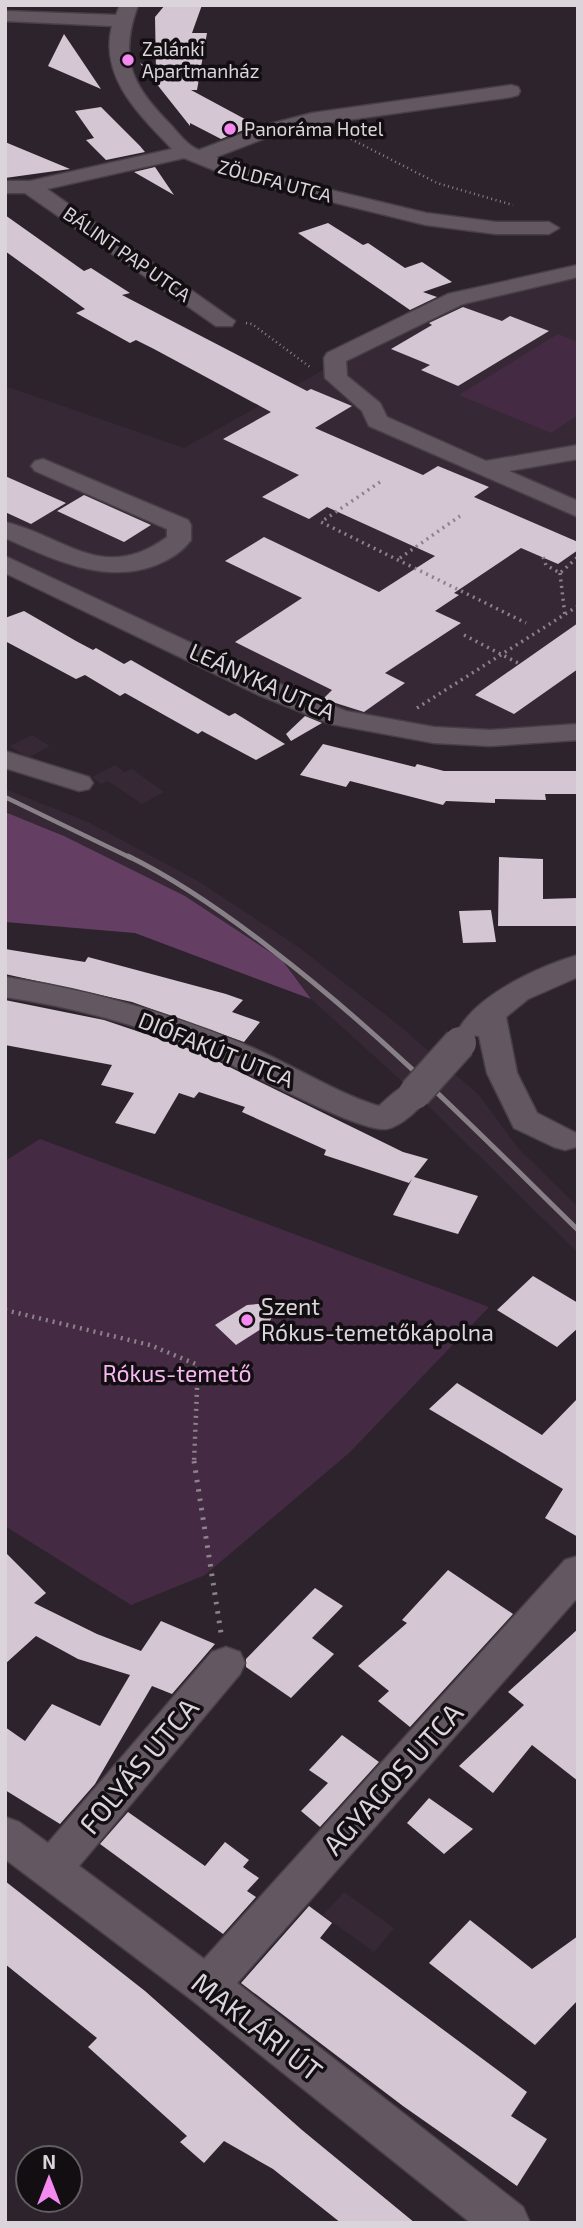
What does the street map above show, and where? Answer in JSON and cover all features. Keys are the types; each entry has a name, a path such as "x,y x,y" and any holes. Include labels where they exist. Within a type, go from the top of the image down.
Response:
{"street":[{"path":"5,16 125,13 116,60 135,98 191,155"},
{"path":"5,187 30,187 191,155 312,119 511,91"},
{"name":"ZÖLDFA UTCA","path":"191,155 241,174 426,219 496,228 549,228"},
{"name":"BÁLINT PAP UTCA","path":"30,187 224,321"},
{"path":"575,507 377,421 372,408 336,378 335,358 456,299 578,271"},
{"path":"547,277 578,289"},
{"path":"484,468 578,452"},
{"path":"5,529 90,566 130,565 164,554 179,540 179,525 43,466"},
{"name":"LEÁNYKA UTCA","path":"5,563 268,689 340,718 434,735 490,738 578,732"},
{"path":"5,759 79,783"},
{"path":"565,1139 525,1120 502,1073 490,1012 517,992 578,965"},
{"name":"DIÓFAKÚT UTCA","path":"5,987 39,991 159,1023 276,1070 355,1112 384,1118 415,1093 490,1012"},
{"name":"AGYAGOS UTCA","path":"207,1986 578,1571"},
{"name":"FOLYÁS UTCA","path":"51,1868 226,1663"},
{"name":"MAKLÁRI ÚT","path":"5,1835 207,1986 508,2223"}],"path":[{"path":"312,119 437,183 514,206"},
{"path":"224,321 252,324 315,371"},
{"path":"380,482 321,522 400,558 526,623"},
{"path":"400,558 460,516"},
{"path":"543,557 546,565 560,573"},
{"path":"560,573 578,557"},
{"path":"560,573 565,617"},
{"path":"387,727 504,656 578,607"},
{"path":"464,635 520,664"},
{"path":"5,1310 150,1345 198,1365 194,1464 226,1663"}],"shaded area":[{"path":"578,270 578,732 490,738 340,718 5,563 5,386 184,448 450,299"},
{"path":"32,735 50,746 28,758 10,746"},
{"path":"115,765 124,772 132,769 164,792 142,804 108,781 101,784 92,777"},
{"path":"5,789 90,823 198,881 297,946 401,1027 479,1095 518,1148 578,1207 578,1253 415,1093 311,999 282,960 185,896 64,836 5,812"},
{"path":"5,812 64,836 185,896 282,960 311,999 135,933 5,922"},
{"path":"344,1892 394,1928 374,1952 323,1915"}],"green space":[{"path":"558,334 578,342 578,415 551,433 459,395"},
{"name":"Rókus-temető","path":"40,1139 489,1307 349,1453 205,1575 131,1605 5,1526 5,1161"}],"building":[{"path":"165,5 202,5 192,33 207,33 197,90 191,90 256,125 221,139 190,123 190,126 140,63 156,72 155,17"},
{"path":"64,34 101,89 48,66"},
{"path":"101,107 145,152 106,160 86,140 94,138 75,111"},
{"path":"5,142 70,169 5,178"},
{"path":"155,167 174,195 134,172"},
{"path":"5,215 84,271 91,268 130,293 122,295 307,391 311,389 352,406 315,428 423,475 438,466 489,487 474,497 578,542 578,550 558,564 521,548 454,593 459,595 435,611 461,623 385,673 405,683 364,712 323,699 332,690 235,642 302,598 225,561 264,537 379,592 435,556 327,507 309,519 262,497 299,475 223,439 271,412 154,349 136,340 130,343 76,313 85,309 5,251"},
{"path":"328,223 363,245 368,243 405,268 422,262 452,282 423,292 437,297 410,310 298,233"},
{"path":"463,307 502,321 510,316 549,331 458,386 421,370 430,365 391,349 432,325 429,323"},
{"path":"5,476 66,503 31,524 5,512"},
{"path":"84,495 151,525 124,542 57,511"},
{"path":"24,611 93,650 96,648 124,664 131,660 229,716 235,713 285,744 256,760 202,731 198,734 125,693 120,696 85,675 76,679 5,641 5,618"},
{"path":"578,623 578,669 514,714 475,695"},
{"path":"305,716 322,723 291,741 286,734"},
{"path":"323,744 415,767 417,764 444,771 578,771 578,794 545,794 546,800 495,799 495,803 446,801 443,805 350,781 346,787 300,775"},
{"path":"499,857 543,859 543,899 578,898 578,926 498,926"},
{"path":"491,910 496,942 463,943 459,911"},
{"path":"5,949 85,962 88,957 226,994 243,1000 232,1012 260,1022 244,1042 132,1002 5,974"},
{"path":"5,1000 104,1020 199,1052 403,1152 428,1159 414,1177 478,1196 458,1234 393,1215 412,1179 409,1183 324,1155 326,1150 242,1112 245,1107 199,1092 194,1098 179,1093 155,1134 115,1123 134,1093 101,1085 112,1065 5,1045"},
{"path":"533,1276 578,1303 578,1328 557,1347 497,1310"},
{"name":"Szent Rókus-temetőkápolna","path":"258,1304 275,1308 269,1324 236,1345 215,1325 247,1305"},
{"path":"457,1383 542,1435 578,1398 578,1537 545,1518 563,1489 429,1409"},
{"path":"5,1552 46,1593 34,1603 97,1634 141,1651 161,1621 215,1644 172,1694 152,1686 95,1784 60,1824 5,1790 5,1727 25,1741 52,1704 100,1726 130,1675 78,1659 36,1636 5,1664"},
{"path":"448,1570 513,1614 410,1727 378,1701 389,1691 358,1666 407,1623 402,1620"},
{"path":"315,1588 343,1606 312,1638 334,1654 291,1698 246,1667 246,1659"},
{"path":"578,1629 578,1781 532,1745 493,1793 459,1766 524,1705 508,1692"},
{"path":"342,1735 379,1762 320,1827 301,1811 328,1783 309,1770"},
{"path":"429,1798 473,1829 444,1854 407,1823"},
{"path":"128,1812 205,1866 225,1842 249,1860 243,1867 259,1878 247,1891 256,1897 223,1934 100,1844"},
{"path":"5,1881 145,1991 302,2130 415,2223 341,2223 273,2169 224,2141 204,2163 180,2142 187,2136 88,2047 97,2038 5,1964"},
{"path":"309,1906 332,1923 320,1938 527,2092 511,2116 547,2139 517,2186 403,2106 241,1983"},
{"path":"470,1920 532,1969 578,1936 578,2000 535,2045 429,1963"}],"railway":[{"path":"5,797 131,858"},
{"path":"128,856 184,887 312,981 429,1085 578,1230"}],"place":[{"name":"Zalánki Apartmanház","path":"128,60"},
{"name":"Panoráma Hotel","path":"230,129"},
{"name":"Szent Rókus-temetőkápolna","path":"247,1320"}]}
